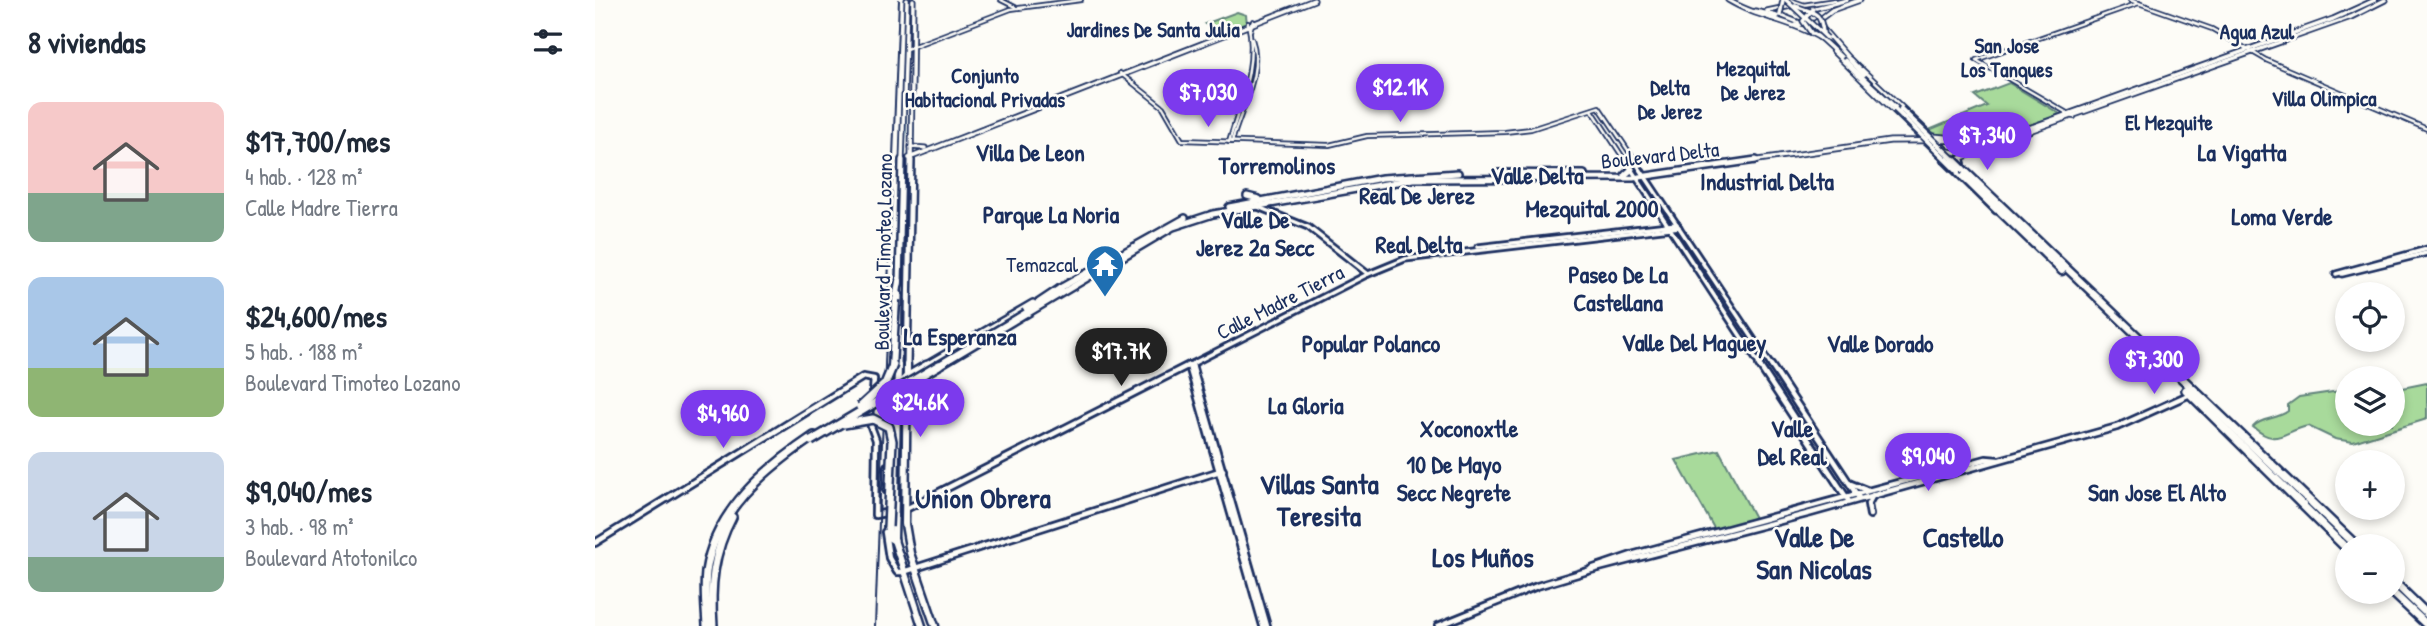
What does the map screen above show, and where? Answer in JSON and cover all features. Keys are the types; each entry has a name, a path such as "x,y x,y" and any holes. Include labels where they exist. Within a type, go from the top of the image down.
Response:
{"highway":[{"path":"1847,60 1930,138 1961,139"},
{"path":"1847,60 1861,80"},
{"path":"1858,72 2344,534"},
{"path":"1962,169 2007,218 2335,537"},
{"path":"707,626 705,587 711,558 738,508 781,461 864,404 888,380 894,363 899,281"},
{"path":"781,461 1025,313 1061,288"},
{"path":"817,434 1054,297"},
{"path":"811,441 861,419 878,419 888,425 892,441 888,527 889,537 894,540"},
{"path":"2322,524 2336,533 2338,528"},
{"path":"711,558 713,626"},
{"path":"2405,593 2427,614"},
{"path":"2405,604 2427,625"}],"main road":[{"name":"Boulevard Timoteo Lozano","path":"907,0 912,158 908,366 895,457 894,540 922,626"},
{"name":"Boulevard Timoteo Lozano","path":"913,0 904,98 899,281 906,380 905,509 906,534 935,626"},
{"path":"1251,25 1306,0"},
{"path":"912,158 925,148 1314,0"},
{"path":"1847,0 1816,8 1804,17 1805,28 1847,60"},
{"path":"1780,22 1805,25 1818,22 1835,8 1860,0"},
{"name":"Boulevard Delta","path":"2368,6 2375,0"},
{"name":"Boulevard Delta","path":"1961,139 2008,136 2070,116 2251,52 2385,0"},
{"path":"1732,1 1756,10 1777,9 1786,1"},
{"path":"1732,1 1748,12 1824,37 1847,60"},
{"path":"1732,1 1745,8 1777,16 1772,18 1748,12"},
{"path":"1786,1 1803,5"},
{"path":"1786,1 1832,48"},
{"path":"1777,9 1786,1"},
{"path":"1786,1 1780,15 1798,23 1818,22"},
{"path":"1786,1 1847,60"},
{"path":"1786,1 1818,14 1824,37 1832,48"},
{"path":"1824,37 1826,15"},
{"path":"910,46 919,43"},
{"name":"Boulevard Delta","path":"1645,176 1885,139 1997,141 2022,136 2109,97 2143,87 2155,88 2224,61"},
{"path":"903,158 912,158 1122,74"},
{"path":"904,98 911,97"},
{"path":"1912,139 1914,133"},
{"path":"1962,169 1961,158 2022,136"},
{"name":"Boulevard Delta","path":"906,380 1180,224 1253,203 1391,181 1448,177 1645,176 1930,138"},
{"path":"1894,146 1894,142 1900,140"},
{"path":"1946,149 1961,155 1982,148 1971,142"},
{"path":"911,147 925,148"},
{"name":"Boulevard Delta","path":"906,380 924,367 954,353 1176,222 1270,199 1398,176 1449,173 1635,174"},
{"path":"1573,178 1592,175"},
{"path":"1391,181 1398,176"},
{"path":"900,256 909,255"},
{"path":"908,366 924,367"},
{"path":"895,491 907,487"},
{"path":"894,502 901,497 907,498"}],"street":[{"path":"1001,0 1016,7"},
{"path":"910,46 1016,7 1075,0"},
{"path":"919,43 1016,7 1081,0"},
{"path":"1777,9 1835,0"},
{"path":"2129,0 2206,26 2251,52"},
{"path":"2070,116 1977,60 2139,3"},
{"path":"1231,142 1251,63 1251,25"},
{"path":"2206,26 2251,52 2370,108 2427,130"},
{"path":"1231,142 1245,107 1255,59 1255,44 1252,39"},
{"path":"1832,48 1914,133 1930,138"},
{"path":"1255,59 1260,62"},
{"path":"1847,60 1930,138 1946,149 1962,169"},
{"path":"1122,74 1163,107 1182,140 1329,145 1367,136 1467,134 1528,129 1599,107 1858,496"},
{"path":"1592,110 1848,499"},
{"path":"1929,148 1930,138"},
{"path":"1929,148 1930,144 1934,143 1946,149"},
{"path":"1929,148 1991,207 2007,218"},
{"path":"1253,203 1308,227 1368,274"},
{"name":"Calle Madre Tierra","path":"905,509 1368,274 1410,258 1678,225"},
{"path":"2336,274 2354,272 2427,251"},
{"path":"1191,365 1265,626"},
{"path":"595,543 863,377 870,377 875,382 868,419 876,440 875,515 885,513"},
{"path":"1438,626 1537,586 1591,570 1986,459 2000,460 2117,427 2190,394"},
{"path":"1803,432 1811,435 1814,430"},
{"path":"895,457 888,464 885,513 887,551 895,570 903,572 1221,470"},
{"path":"1848,482 1872,492"},
{"path":"1833,501 1839,494 1839,485"},
{"path":"1870,515 1868,504 1872,492"},
{"path":"1591,570 1635,554 1848,499"}],"green space":[{"path":"1237,12 1246,15 1247,23 1221,33 1205,24"},
{"path":"2009,83 2060,114 2013,130 1976,138 1942,136 1929,130 1987,106 1975,96"},
{"path":"2427,383 2427,419 2405,426 2405,387"},
{"path":"2335,392 2335,436 2372,436 2353,442 2335,439 2308,426 2274,437 2253,427 2284,414 2288,411 2288,405 2299,397"},
{"path":"1719,450 1755,518 1715,530 1676,460"}],"waterway":[{"path":"904,153 905,120"}],"railway":[{"path":"875,626 899,0"}],"place":[{"name":"Temazcal","path":"1105,298"}],"district":[{"name":"Jardines De Santa Julia","path":"1153,29"},
{"name":"Agua Azul","path":"2257,31"},
{"name":"San Jose Los Tanques","path":"2007,57"},
{"name":"Mezquital De Jerez","path":"1753,80"},
{"name":"Conjunto Habitacional Privadas","path":"985,87"},
{"name":"Villa Olimpica","path":"2324,98"},
{"name":"Delta De Jerez","path":"1670,99"},
{"name":"El Mezquite","path":"2169,122"},
{"name":"Villa De Leon","path":"1030,152"},
{"name":"La Vigatta","path":"2242,152"},
{"name":"Torremolinos","path":"1277,165"},
{"name":"Valle Delta","path":"1537,175"},
{"name":"Industrial Delta","path":"1767,181"},
{"name":"Real De Jerez","path":"1417,195"},
{"name":"Mezquital 2000","path":"1592,208"},
{"name":"Parque La Noria","path":"1051,214"},
{"name":"Loma Verde","path":"2282,216"},
{"name":"Valle De Jerez 2a Secc","path":"1255,233"},
{"name":"Real Delta","path":"1419,244"},
{"name":"Paseo De La Castellana","path":"1618,288"},
{"name":"La Esperanza","path":"960,336"},
{"name":"Valle Del Maguey","path":"1694,342"},
{"name":"Popular Polanco","path":"1371,343"},
{"name":"Valle Dorado","path":"1880,343"},
{"name":"La Gloria","path":"1306,405"},
{"name":"Xoconoxtle","path":"1469,428"},
{"name":"Valle Del Real","path":"1792,442"},
{"name":"10 De Mayo Secc Negrete","path":"1454,478"},
{"name":"San Jose El Alto","path":"2157,492"},
{"name":"Union Obrera","path":"983,498"},
{"name":"Villas Santa Teresita","path":"1319,500"},
{"name":"Castello","path":"1963,537"},
{"name":"Valle De San Nicolas","path":"1814,553"},
{"name":"Los Muños","path":"1483,557"}]}
